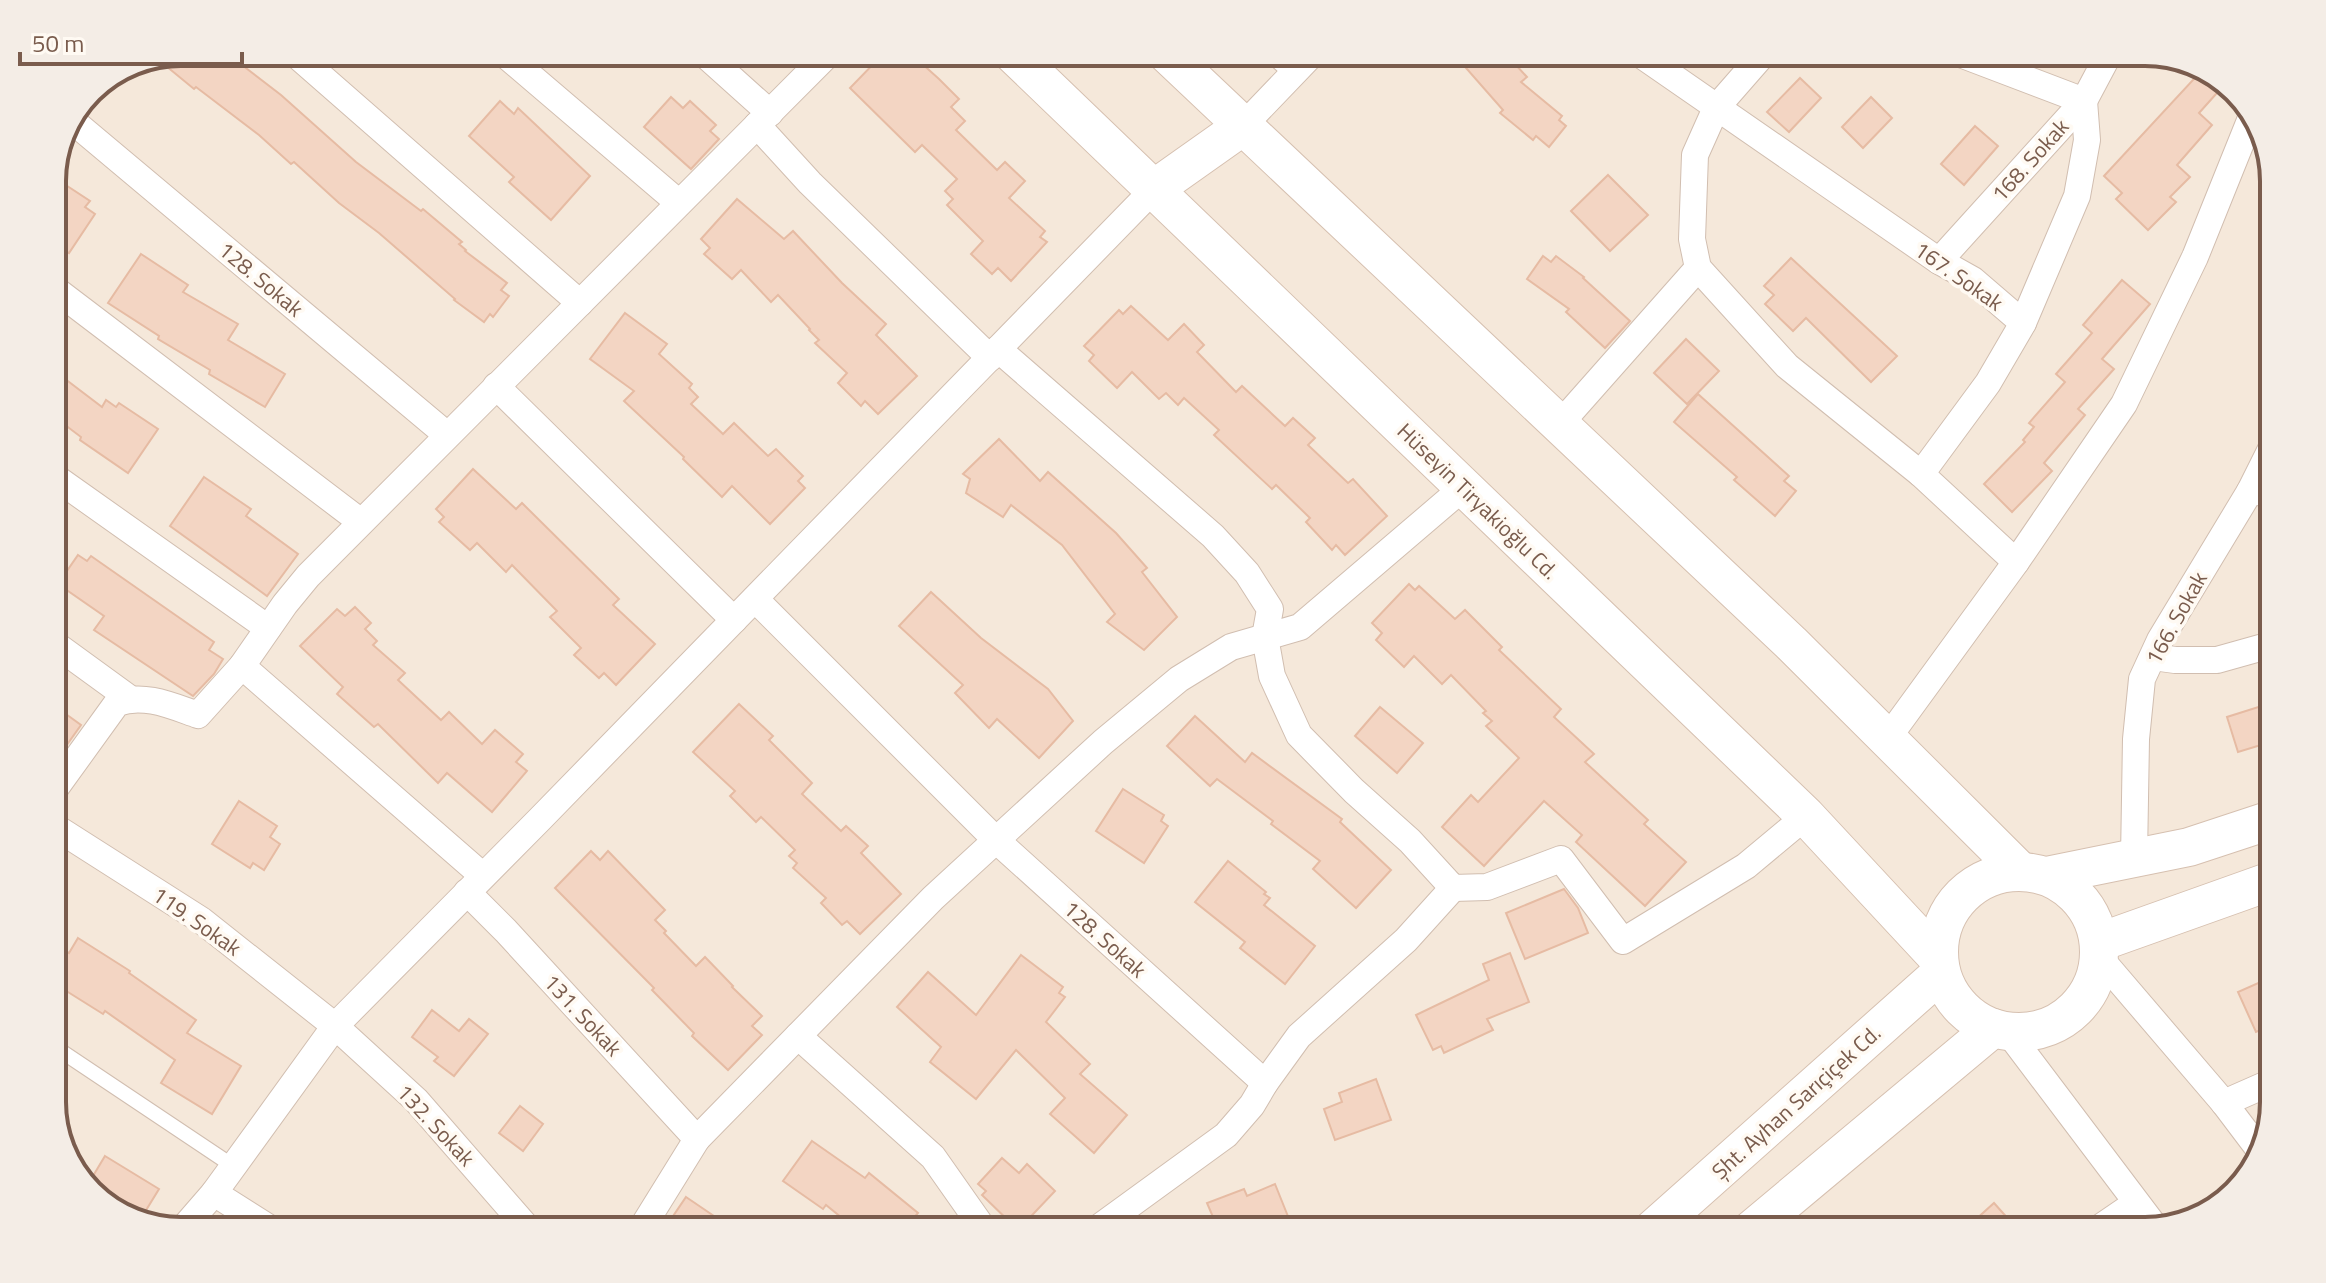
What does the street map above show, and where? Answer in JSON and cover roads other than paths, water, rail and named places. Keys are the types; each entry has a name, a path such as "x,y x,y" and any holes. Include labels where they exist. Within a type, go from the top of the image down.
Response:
{"street":[{"path":"309,66 580,303"},
{"path":"518,66 679,203"},
{"path":"715,66 764,119 810,183 994,354 1222,545 1247,573 1270,609 1265,637 1272,676 1299,735 1354,791 1410,841 1453,888"},
{"path":"66,774 117,703 129,698 157,701 198,715 242,666 308,576 816,66"},
{"name":"Hüseyin Tiryakioğlu Cd.","path":"1026,66 1806,816 1940,966 1949,991 1960,1007 1976,1020 2000,1030 2147,1217"},
{"path":"1180,66 1791,643 1887,739 2034,874 2066,887 2082,902 2093,920 2100,950 2094,984 2080,1006 2059,1023 2034,1032 2000,1030 1767,1217"},
{"path":"193,1217 214,1193 335,1026 1154,189 1243,126 1300,66"},
{"name":"167. Sokak","path":"1657,66 1939,261 1973,280 2023,323 1988,383 1921,474"},
{"path":"1753,66 1716,108 1695,155 1692,239 1698,268 1787,366 1921,474 2016,562"},
{"path":"1992,66 2084,101 2087,140 2077,196 2023,323"},
{"name":"168. Sokak","path":"1939,261 2084,101 2103,66"},
{"name":"128. Sokak","path":"80,127 447,435"},
{"path":"1887,739 2016,562 2124,404 2195,257 2247,128"},
{"path":"1559,425 1698,268"},
{"path":"66,298 361,522"},
{"path":"496,386 734,620"},
{"path":"66,485 268,628"},
{"path":"649,1217 697,1139 933,898 1103,742 1179,679 1231,647 1300,627 1464,487"},
{"name":"166. Sokak","path":"2134,858 2142,679 2160,640 2260,495"},
{"name":"128. Sokak","path":"755,599 996,840 1265,1083"},
{"path":"2153,657 2217,660 2260,648"},
{"path":"66,652 129,698"},
{"name":"131. Sokak","path":"242,666 475,884 506,931 697,1139"},
{"path":"1113,1217 1226,1135 1252,1105 1299,1036 1406,940 1453,888 1487,887 1561,859 1623,941 1746,866 1806,816"},
{"path":"1940,966 1941,931 1952,907 1970,888 1994,876 2034,874 2134,858 2189,847 2260,824"},
{"name":"119. Sokak","path":"66,834 201,920 335,1026"},
{"path":"2100,950 2260,886"},
{"path":"2100,950 2253,1141"},
{"name":"Şht. Ayhan Sarıçiçek Cd.","path":"1666,1217 1940,966"},
{"name":"132. Sokak","path":"335,1026 416,1100 518,1217"},
{"path":"798,1036 933,1157 975,1217"},
{"path":"2224,1103 2260,1087"},
{"path":"214,1193 252,1217"},
{"path":"2116,1217 2136,1203"}],"lane":[{"path":"66,1054 233,1166"}]}
